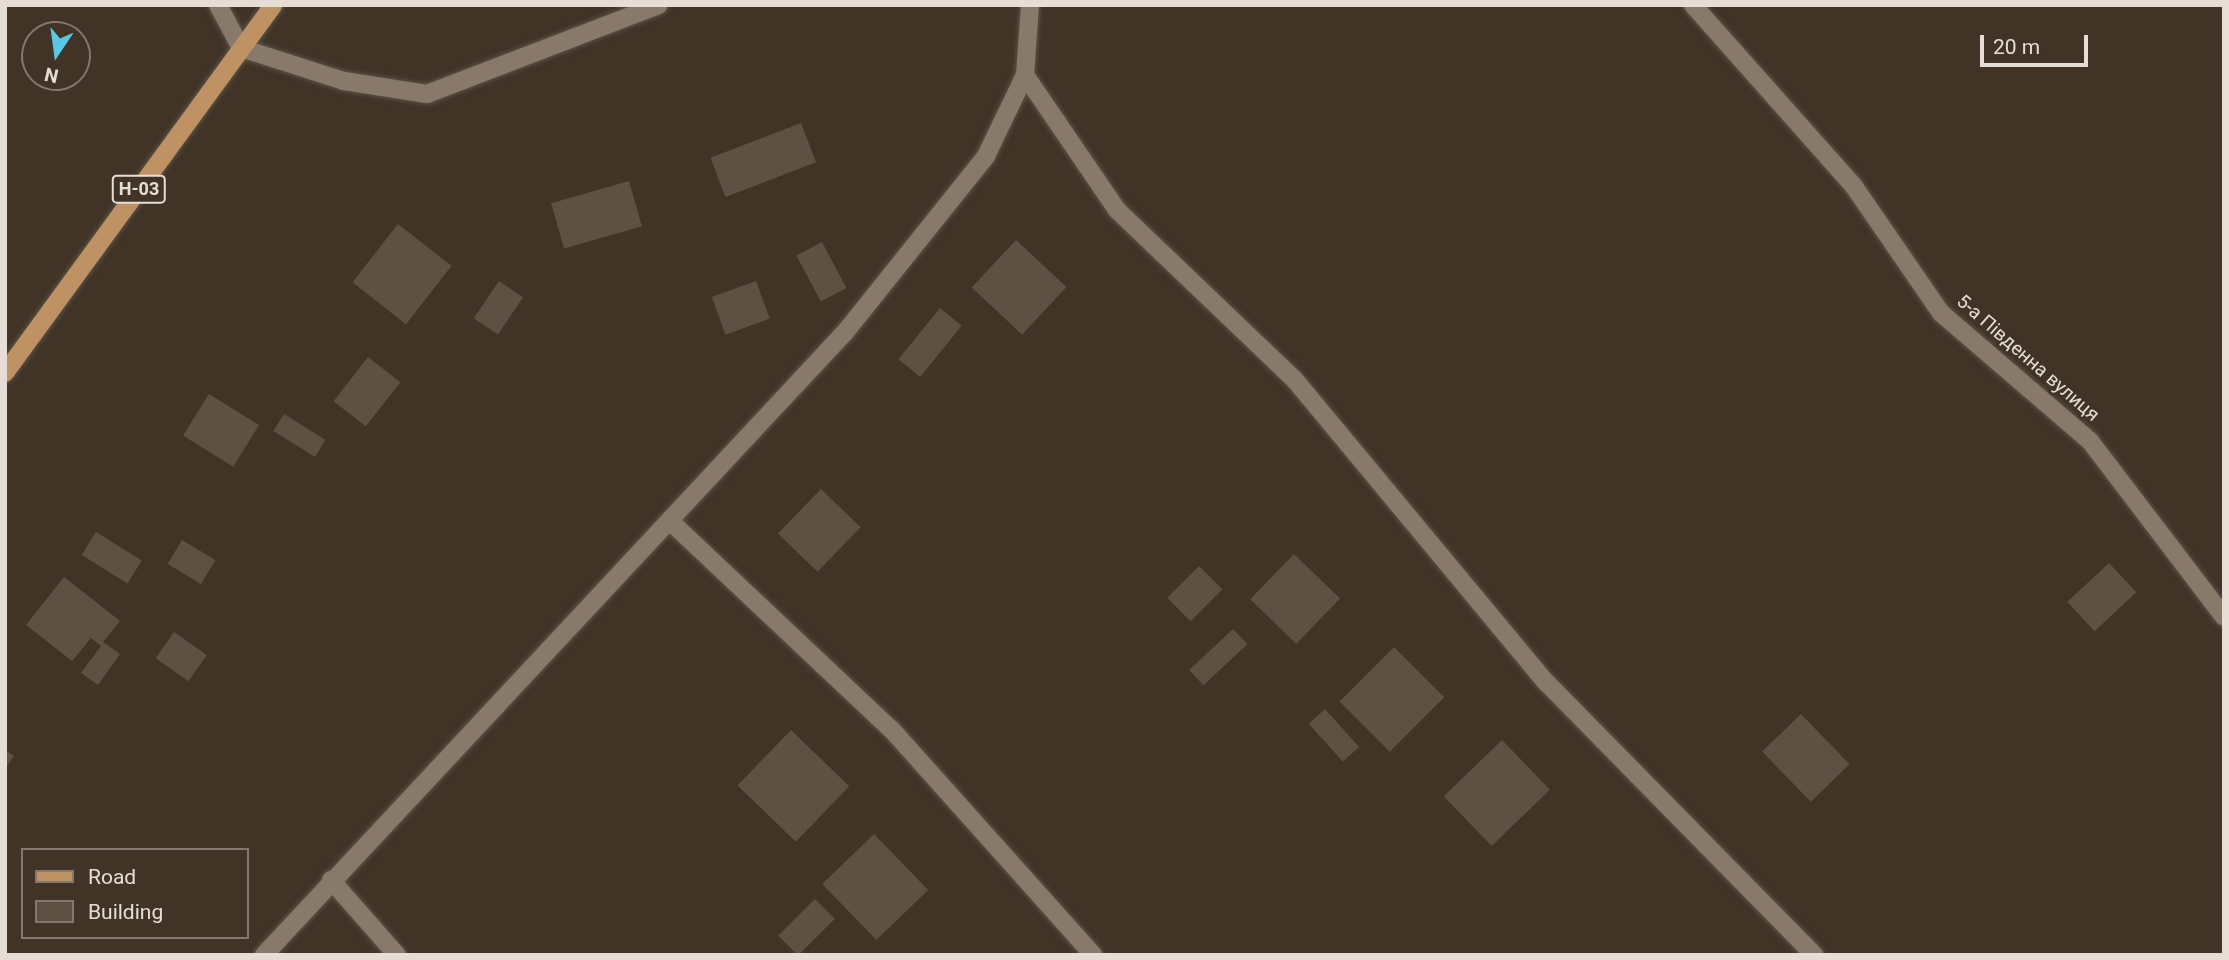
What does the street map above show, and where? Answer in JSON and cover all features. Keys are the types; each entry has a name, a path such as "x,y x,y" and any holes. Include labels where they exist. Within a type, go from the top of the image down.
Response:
{"main road":[{"name":"Н-03","path":"5,373 273,5"}],"street":[{"path":"218,5 241,48 344,81 427,94 659,5"},
{"path":"264,955 331,880 671,522 846,331 986,156 1025,75 1030,5"},
{"name":"5-а Південна вулиця","path":"1693,5 1853,185 1941,313 2090,441 2224,617"},
{"path":"1025,75 1117,210 1294,379 1546,682 1814,955"},
{"path":"671,522 892,730 1093,955"},
{"path":"331,880 397,955"}],"building":[{"path":"801,123 816,162 725,197 710,158"},
{"path":"629,181 642,226 564,249 551,203"},
{"path":"398,224 452,266 406,324 352,282"},
{"path":"1016,240 1066,287 1022,335 972,288"},
{"path":"822,242 846,288 821,302 796,256"},
{"path":"499,281 523,297 498,335 474,318"},
{"path":"756,281 770,319 726,335 712,297"},
{"path":"940,308 962,326 920,377 898,359"},
{"path":"368,357 400,382 366,426 334,401"},
{"path":"209,394 259,425 233,467 183,436"},
{"path":"284,414 326,440 315,457 273,431"},
{"path":"821,489 861,527 817,572 778,534"},
{"path":"96,532 142,561 127,584 82,555"},
{"path":"182,540 215,560 201,584 168,564"},
{"path":"1294,554 1340,598 1296,644 1250,599"},
{"path":"2109,563 2136,592 2095,631 2067,602"},
{"path":"1199,566 1222,589 1191,621 1167,598"},
{"path":"64,577 120,621 103,642 120,654 98,685 81,673 101,646 91,638 72,661 26,625"},
{"path":"1233,629 1247,644 1203,685 1189,670"},
{"path":"174,632 207,655 188,681 156,658"},
{"path":"1394,647 1444,697 1390,752 1340,701"},
{"path":"1325,709 1359,747 1343,762 1309,724"},
{"path":"1801,714 1850,764 1811,802 1762,752"},
{"path":"791,730 849,786 796,842 738,785"},
{"path":"1502,740 1550,790 1492,846 1444,796"},
{"path":"5,750 14,756 5,769"},
{"path":"874,834 928,890 876,940 822,884"},
{"path":"815,899 835,919 799,955 778,936"}]}
